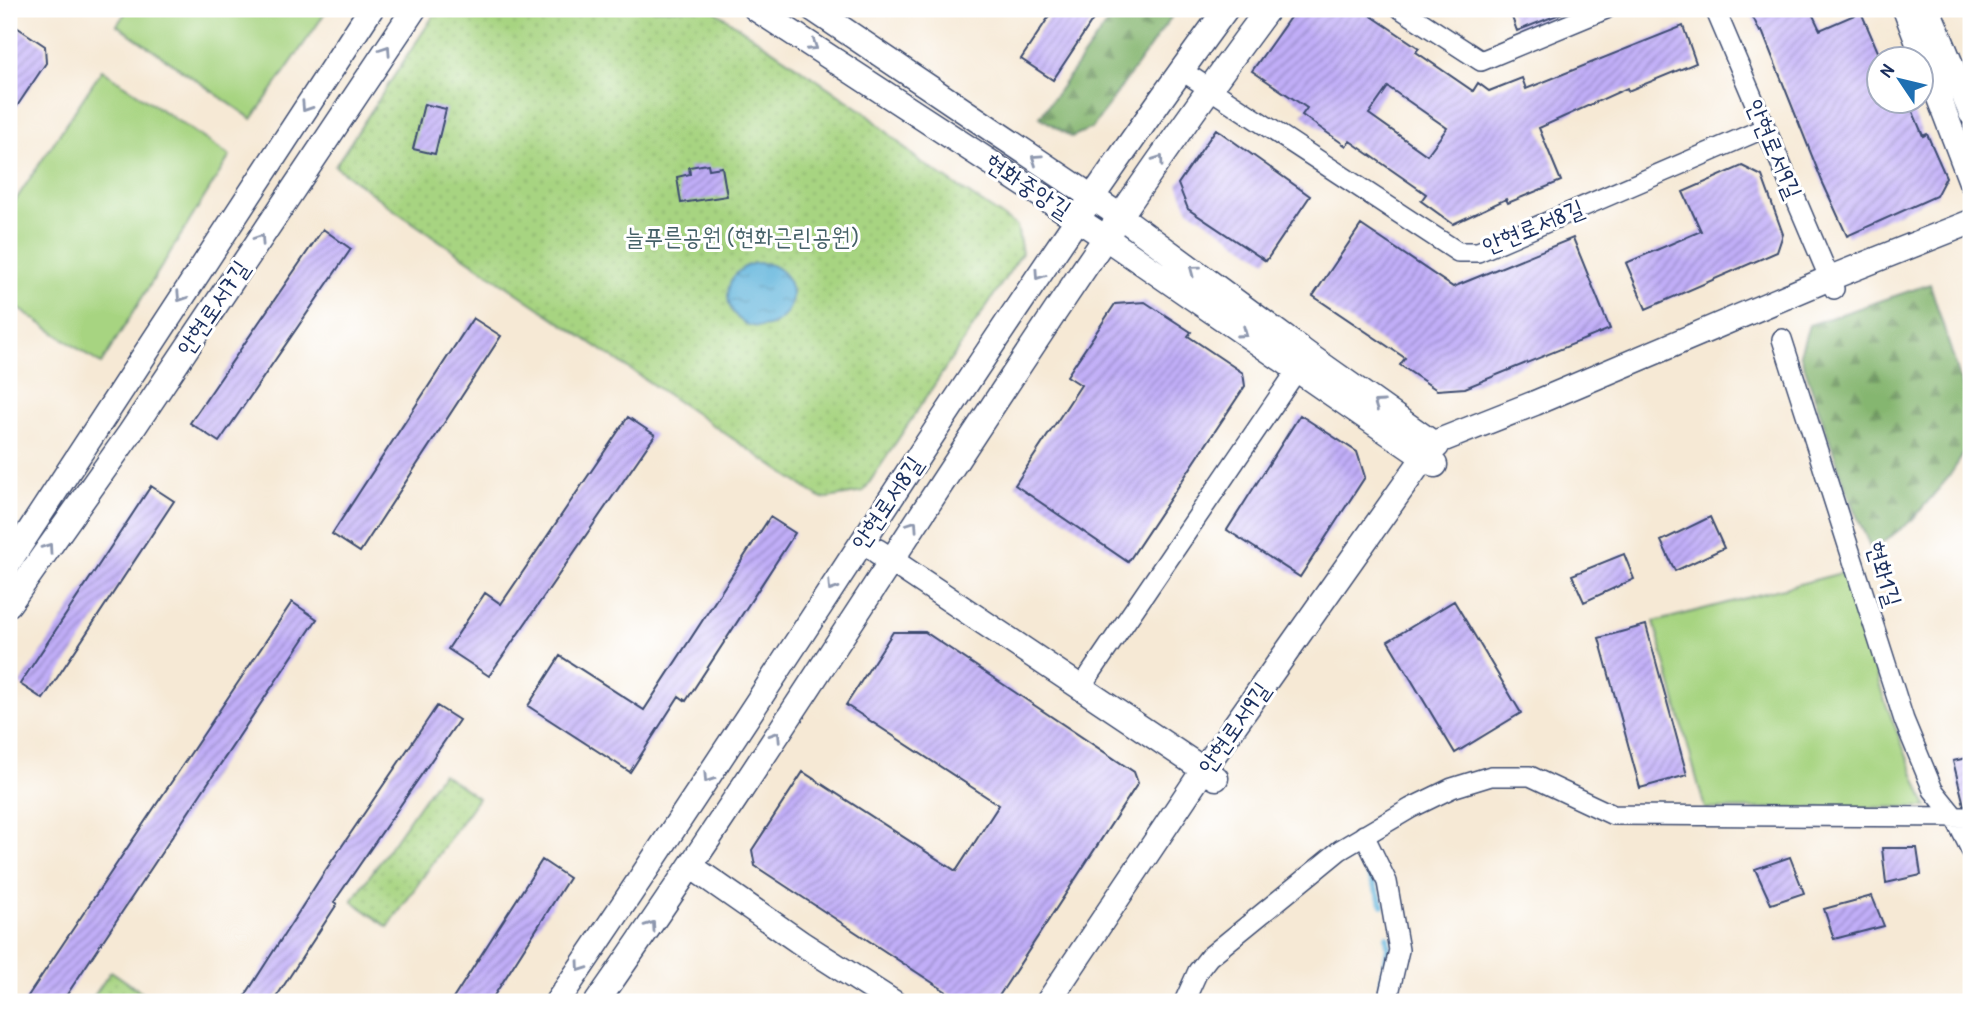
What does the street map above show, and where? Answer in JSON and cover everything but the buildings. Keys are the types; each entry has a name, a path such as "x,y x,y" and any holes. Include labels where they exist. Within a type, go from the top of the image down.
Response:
{"street":[{"name":"안현로서7길","path":"9,562 370,9"},
{"name":"안현로서7길","path":"9,604 130,433 414,9"},
{"name":"현화중앙길","path":"756,9 1302,363"},
{"path":"813,9 1121,216 1302,363 1435,454 1561,392 1832,284 1971,222"},
{"name":"안현로서8길","path":"557,1002 665,845 861,541 1077,219 1226,9"},
{"name":"안현로서8길","path":"597,1002 692,867 891,559 1106,238 1209,88 1268,9"},
{"path":"1401,9 1481,61 1606,9"},
{"name":"안현로서9길","path":"1715,9 1832,284"},
{"path":"1905,9 1971,182"},
{"path":"1928,9 1971,113"},
{"path":"1181,69 1209,88"},
{"name":"안현로서8길","path":"1209,88 1458,252 1478,252 1765,128"},
{"path":"1832,284 1971,237"},
{"name":"현화1길","path":"1782,338 1904,720 1933,790 1963,816 1971,850"},
{"path":"1082,686 1302,363"},
{"name":"안현로서9길","path":"1048,1002 1435,454"},
{"path":"861,541 1211,774"},
{"name":"안현로서9길","path":"1067,1002 1211,774"},
{"path":"1184,1002 1198,971 1209,957 1335,854 1364,835 1452,788 1491,776 1530,776 1613,815 1963,816"},
{"path":"1364,835 1387,882 1399,950 1387,1002"},
{"path":"692,867 801,943 893,1002"}],"green space":[{"path":"128,9 328,9 252,119 117,25"},
{"name":"늘푸른공원 (현화근린공원)","path":"438,9 712,9 866,113 918,160 1017,226 1022,253 863,492 822,499 397,212 335,166"},
{"path":"1117,9 1177,9 1092,128 1071,137 1040,117"},
{"path":"102,70 230,156 101,364 9,302 9,210"},
{"path":"1930,284 1971,414 1971,443 1948,478 1912,520 1872,551 1850,500 1800,354 1809,325"},
{"path":"1845,572 1884,699 1927,807 1705,809 1654,622"},
{"path":"442,773 478,798 388,927 352,901"},
{"path":"111,971 156,1002 90,1002"}],"water":[{"path":"760,263 778,269 786,277 792,295 786,313 778,321 760,327 742,321 734,313 728,295 734,277 742,269"}],"waterway":[{"path":"1366,869 1383,905"},
{"path":"1381,988 1388,947 1387,937"}]}
